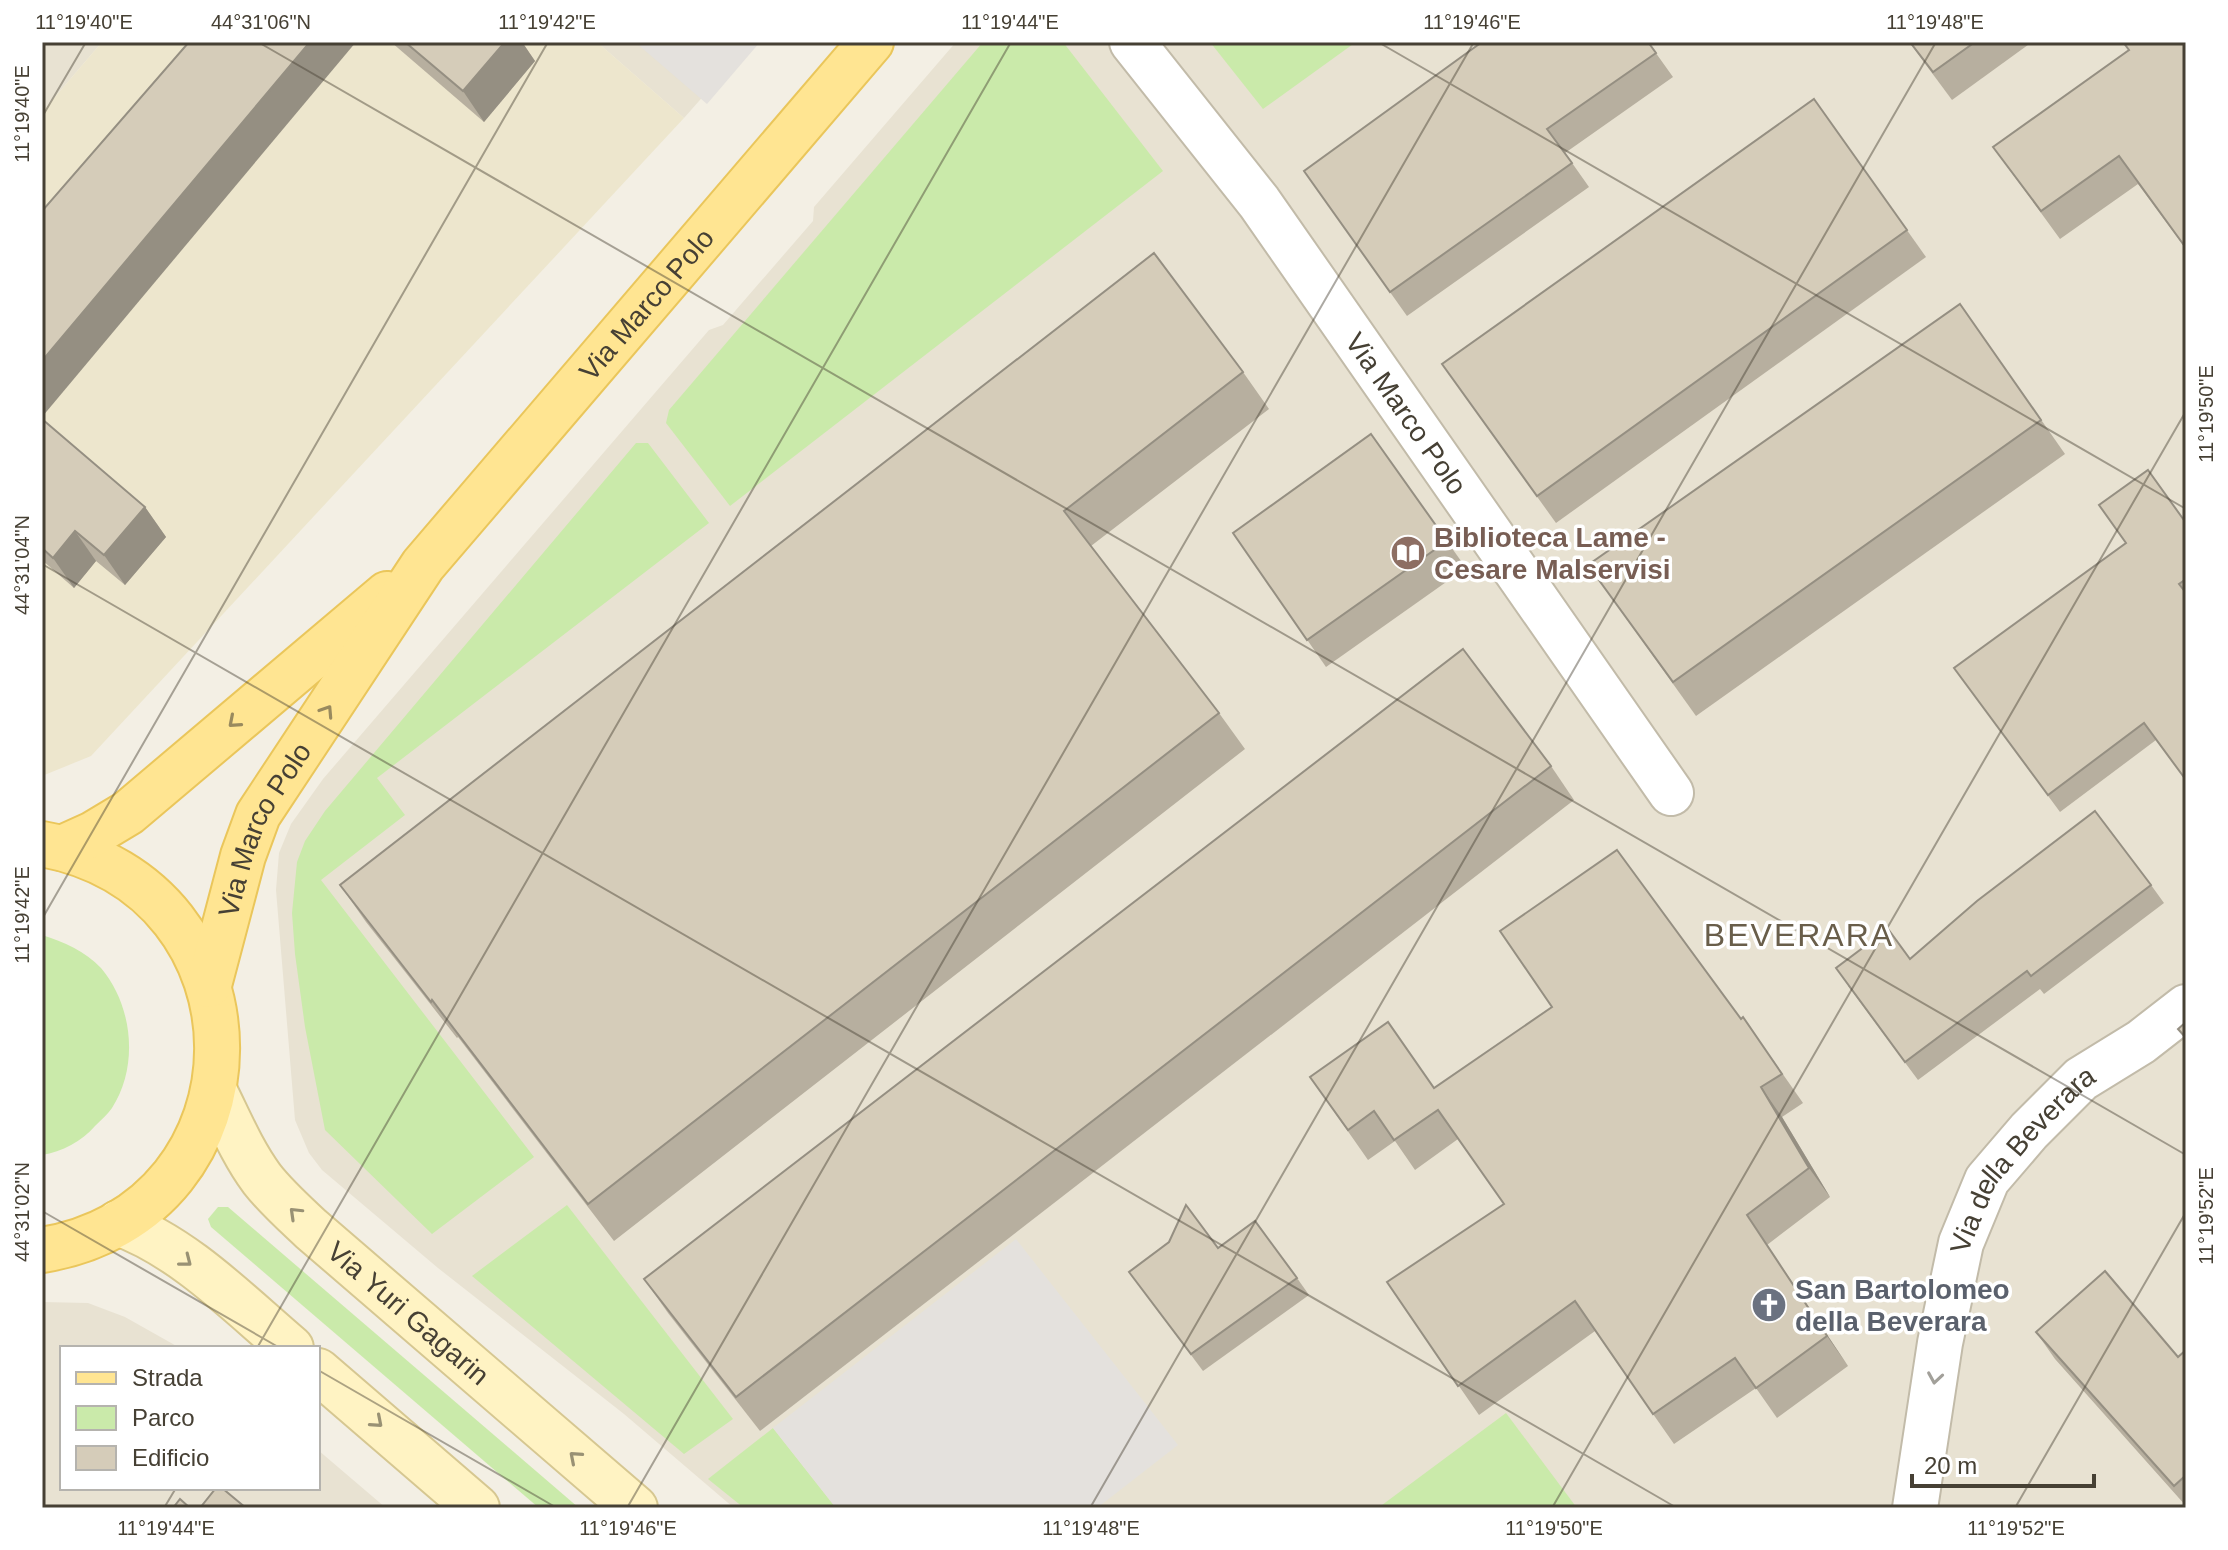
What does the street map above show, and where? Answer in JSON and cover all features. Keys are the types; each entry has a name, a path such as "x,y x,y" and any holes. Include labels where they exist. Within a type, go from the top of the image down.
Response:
{"main road":[{"name":"Via Marco Polo","path":"209,985 243,856 258,815 423,565 871,42"},
{"name":"Via Marco Polo","path":"52,846 93,834 128,813 423,565"},
{"path":"42,1250 64,1246 118,1223 154,1196 181,1165 198,1135 214,1090 218,1060 218,1030 209,985 188,940 175,921 152,895 118,871 91,857 52,846"},
{"name":"Via Yuri Gagarin","path":"214,1090 248,1158 283,1202 635,1508"},
{"path":"118,1223 166,1245 289,1346"},
{"path":"320,1373 477,1508"}],"street":[{"name":"Via Marco Polo","path":"1132,42 1259,202 1671,793"},
{"name":"Via della Beverara","path":"1915,1508 1940,1343 1961,1243 1987,1180 2029,1131 2081,1079 2141,1042 2186,1007"}],"shaded area":[{"path":"42,42 102,42 42,112"},
{"path":"102,42 597,42 684,118 91,756 42,776 42,112"},
{"path":"597,42 751,42 684,118"},
{"path":"635,42 760,42 707,104"},
{"path":"956,42 2186,42 2186,1508 734,1508 624,1414 438,1268 322,1170 309,1153 295,1120 276,890 279,853 291,824 323,779 709,330 723,325 813,221 814,207"},
{"path":"1016,1239 1178,1445 1097,1508 836,1508 773,1428"},
{"path":"42,1302 88,1303 125,1317 176,1346 60,1346 60,1490 320,1490 320,1452 386,1508 42,1508"}],"green space":[{"path":"983,42 1063,42 1163,171 730,506 666,423 669,410"},
{"path":"1210,42 1356,42 1263,109"},
{"path":"636,443 648,443 709,523 377,778 405,815 321,880 534,1157 432,1234 325,1130 305,1027 295,954 292,913 297,862 305,841 325,811"},
{"path":"42,935 88,957 112,983 126,1018 129,1055 121,1091 112,1108 78,1141 42,1155"},
{"path":"567,1205 733,1419 684,1454 472,1276"},
{"path":"218,1207 228,1207 579,1508 539,1508 211,1227 208,1219"},
{"path":"1506,1413 1577,1508 1378,1508"},
{"path":"773,1428 836,1508 744,1508 708,1479"}],"building":[{"path":"189,42 310,42 42,361 42,211"},
{"path":"405,42 505,42 463,91"},
{"path":"1482,42 1648,42 1656,53 1547,129 1572,163 1390,292 1304,171"},
{"path":"1910,42 1975,42 1933,72"},
{"path":"2123,42 2186,42 2186,248 2119,156 2041,211 1993,147 2129,50"},
{"path":"1814,99 1907,230 1537,496 1442,364"},
{"path":"1154,253 1243,372 1064,511 1219,713 588,1204 340,885"},
{"path":"1960,304 2041,420 1673,682 1588,565"},
{"path":"42,419 145,507 104,555 75,531 53,558 42,548"},
{"path":"1371,434 1447,541 1307,640 1233,533"},
{"path":"2148,470 2186,523 2186,579 2179,584 2186,593 2186,780 2144,723 2048,795 1954,668 2126,543 2099,505"},
{"path":"1463,649 1551,766 736,1397 644,1279"},
{"path":"2095,811 2151,885 2031,976 2027,971 1905,1062 1836,968 1888,929 1910,959 1977,901"},
{"path":"1617,850 1741,1019 1743,1017 1782,1074 1761,1087 1809,1168 1747,1215 1827,1336 1756,1388 1735,1358 1653,1414 1575,1301 1458,1386 1387,1282 1504,1204 1438,1110 1394,1140 1374,1111 1348,1130 1310,1077 1388,1022 1434,1088 1552,1007 1500,931"},
{"path":"2186,1022 2186,1038 2178,1029"},
{"path":"1186,1205 1218,1248 1255,1221 1297,1278 1191,1354 1129,1272 1169,1242"},
{"path":"2105,1271 2178,1357 2186,1350 2186,1475 2174,1486 2036,1332"},
{"path":"214,1490 224,1490 246,1508 200,1508"},
{"path":"180,1499 190,1508 173,1508"}],"place":[{"name":"Biblioteca Lame - Cesare Malservisi","path":"1408,553"},
{"name":"San Bartolomeo della Beverara","path":"1769,1305"}],"district":[{"name":"BEVERARA","path":"1799,935"}]}
